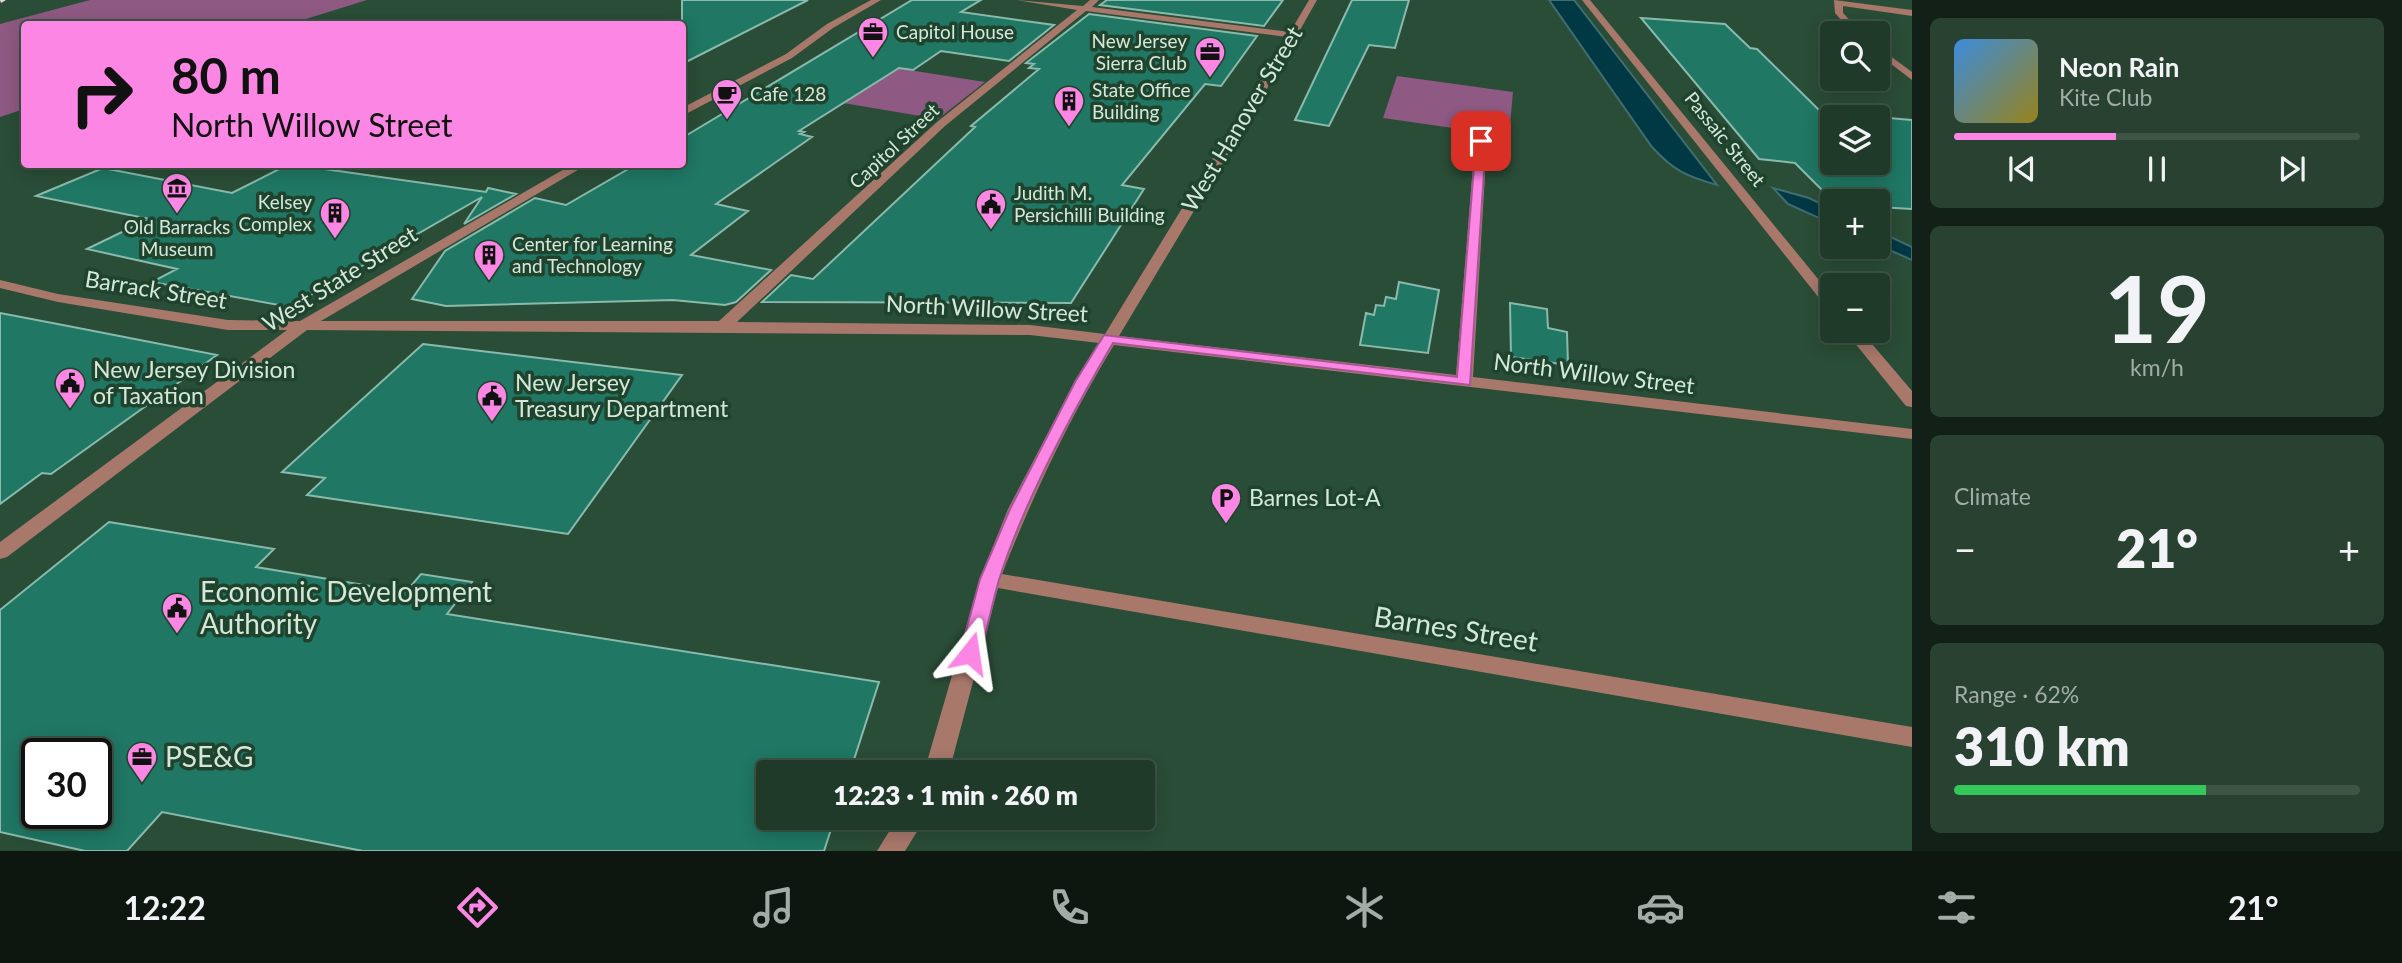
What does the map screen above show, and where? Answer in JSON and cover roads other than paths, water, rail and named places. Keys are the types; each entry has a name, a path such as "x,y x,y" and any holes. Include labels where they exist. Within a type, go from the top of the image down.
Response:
{"street":[{"path":"686,111 779,62 830,26 877,0"},
{"path":"1020,0 1292,35"},
{"name":"Capitol Street","path":"723,326 941,124 1095,0"},
{"name":"West Hanover Street","path":"939,760 990,579 1024,498 1083,382 1256,100 1313,0"},
{"name":"Passaic Street","path":"1586,0 1820,290"},
{"path":"1846,21 1839,13 1839,2 1912,13"},
{"path":"1890,60 1912,77"},
{"path":"1464,382 1481,141"},
{"name":"West State Street","path":"0,552 306,323 575,168"},
{"name":"Barrack Street","path":"0,284 58,298 228,325 306,323"},
{"name":"North Willow Street","path":"306,323 991,328 1109,338 1912,434"},
{"path":"1863,343 1912,402"},
{"name":"Barnes Street","path":"990,579 1912,737"},
{"path":"890,851 904,830"}],"water":[{"path":"1549,0 1574,0 1717,185 1681,172 1652,147"},
{"path":"1773,188 1820,203 1820,219 1788,204"},
{"path":"1890,237 1912,247 1912,260 1890,250"}],"place":[{"name":"Capitol House","path":"873,59"},
{"name":"New Jersey Sierra Club","path":"1210,79"},
{"name":"Cafe 128","path":"727,121"},
{"name":"State Office Building","path":"1069,128"},
{"name":"Old Barracks Museum","path":"177,215"},
{"name":"Judith M. Persichilli Building","path":"991,231"},
{"name":"Kelsey Complex","path":"335,240"},
{"name":"Center for Learning and Technology","path":"489,282"},
{"name":"New Jersey Division of Taxation","path":"70,410"},
{"name":"New Jersey Treasury Department","path":"492,423"},
{"name":"Barnes Lot-A","path":"1226,525"},
{"name":"Economic Development Authority","path":"177,635"},
{"name":"PSE&G","path":"142,784"}]}
